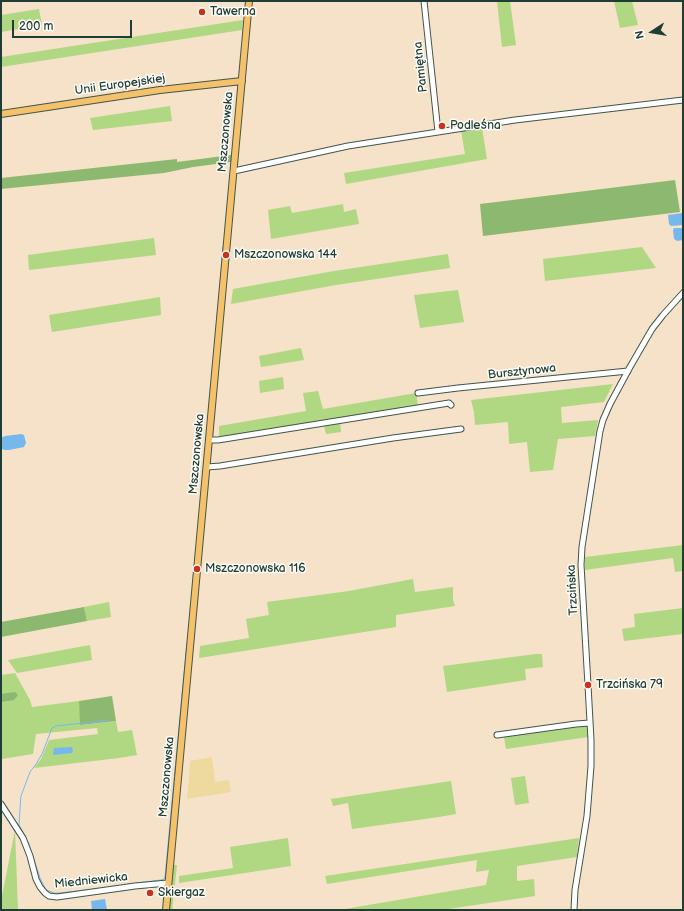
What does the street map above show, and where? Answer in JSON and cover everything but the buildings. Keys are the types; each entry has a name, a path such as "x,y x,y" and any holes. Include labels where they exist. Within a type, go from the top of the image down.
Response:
{"main road":[{"name":"Mszczonowska","path":"166,910 249,1"},
{"name":"Unii Europejskiej","path":"1,114 153,91 242,81"}],"street":[{"name":"Pamiętna","path":"424,1 438,132"},
{"path":"234,171 348,146 515,120 683,100"},
{"name":"Trzcińska","path":"574,910 575,890 590,791 591,766 582,547 600,431 610,404 652,329 683,293"},
{"name":"Bursztynowa","path":"418,393 628,371"},
{"path":"209,440 218,440 449,403 451,405"},
{"path":"207,467 461,428"},
{"path":"497,735 590,723"},
{"name":"Miedniewicka","path":"1,804 23,838 40,887 50,896 58,897 168,883"}],"green space":[{"path":"497,1 510,1 516,45 502,47"},
{"path":"614,1 632,1 638,25 620,28"},
{"path":"39,9 42,25 1,32 1,15"},
{"path":"243,20 242,30 1,67 1,57"},
{"path":"170,106 172,121 93,130 90,118"},
{"path":"482,128 487,159 346,184 344,173 465,154 461,131"},
{"path":"231,155 231,162 193,167 164,173 1,189 1,178 177,159 177,162"},
{"path":"675,180 680,212 483,236 480,204"},
{"path":"343,204 344,212 356,209 359,224 271,239 268,210 290,206 292,213"},
{"path":"154,238 156,255 29,270 28,255"},
{"path":"642,247 656,268 545,281 543,259"},
{"path":"448,254 450,268 336,285 231,304 233,289 334,271"},
{"path":"458,290 464,322 420,328 414,295"},
{"path":"160,297 161,315 52,332 49,315"},
{"path":"301,348 304,360 261,367 259,356"},
{"path":"283,377 284,389 260,393 259,381"},
{"path":"613,384 604,402 561,407 562,423 598,420 595,436 558,439 553,470 530,472 527,442 509,444 508,422 475,425 471,400"},
{"path":"318,391 323,409 416,393 418,405 219,438 219,426 306,411 303,393"},
{"path":"340,422 341,432 326,434 324,425"},
{"path":"683,545 683,571 675,572 673,558 585,570 585,557"},
{"path":"413,579 415,592 453,587 453,600 455,606 396,615 396,627 199,658 200,646 249,638 246,619 269,615 267,602 349,591"},
{"path":"109,602 111,617 87,621 84,607"},
{"path":"84,607 87,621 1,637 1,622"},
{"path":"683,608 683,634 624,641 622,629 635,627 634,614"},
{"path":"90,645 92,660 17,673 8,660"},
{"path":"542,654 543,667 525,669 526,680 447,692 443,666"},
{"path":"15,673 30,700 32,707 79,701 81,725 116,721 118,732 132,730 137,755 34,768 41,759 49,740 98,734 97,728 36,734 33,754 2,759 1,675"},
{"path":"15,692 18,695 14,700 1,702 1,694"},
{"path":"112,696 116,721 80,725 79,701"},
{"path":"588,724 588,737 506,749 504,737"},
{"path":"525,776 529,803 515,805 511,778"},
{"path":"451,781 456,814 439,817 352,829 348,803 333,806 331,799"},
{"path":"15,830 18,910 1,910 1,901"},
{"path":"288,838 291,866 179,883 179,876 233,868 230,847"},
{"path":"579,838 577,857 517,866 517,881 534,879 535,896 442,910 339,910 486,885 489,870 476,872 477,860 327,884 325,876"},
{"path":"177,865 172,910 168,910 173,866"}],"sand":[{"path":"212,757 215,782 229,780 231,792 187,799 190,761"}],"water":[{"path":"683,213 683,225 671,226 669,224 668,215"},
{"path":"674,228 683,228 683,240 677,241 674,239"},
{"path":"21,434 24,435 26,443 24,447 9,450 2,449 1,438"},
{"path":"72,747 72,753 53,755 54,748"},
{"path":"105,899 107,910 92,910 91,901"}],"waterway":[{"path":"221,280 223,247"},
{"path":"195,565 218,307"},
{"path":"136,883 161,880 165,877 187,642"},
{"path":"95,889 59,893 46,890 40,878 29,844 19,825 21,796 30,772 42,754 52,728 56,726 110,720"}],"place":[{"name":"Tawerna","path":"202,12"},
{"name":"Podleśna","path":"442,126"},
{"name":"Mszczonowska 144","path":"226,255"},
{"name":"Mszczonowska 116","path":"197,569"},
{"name":"Trzcińska 79","path":"588,685"},
{"name":"Skiergaz","path":"150,893"}]}
